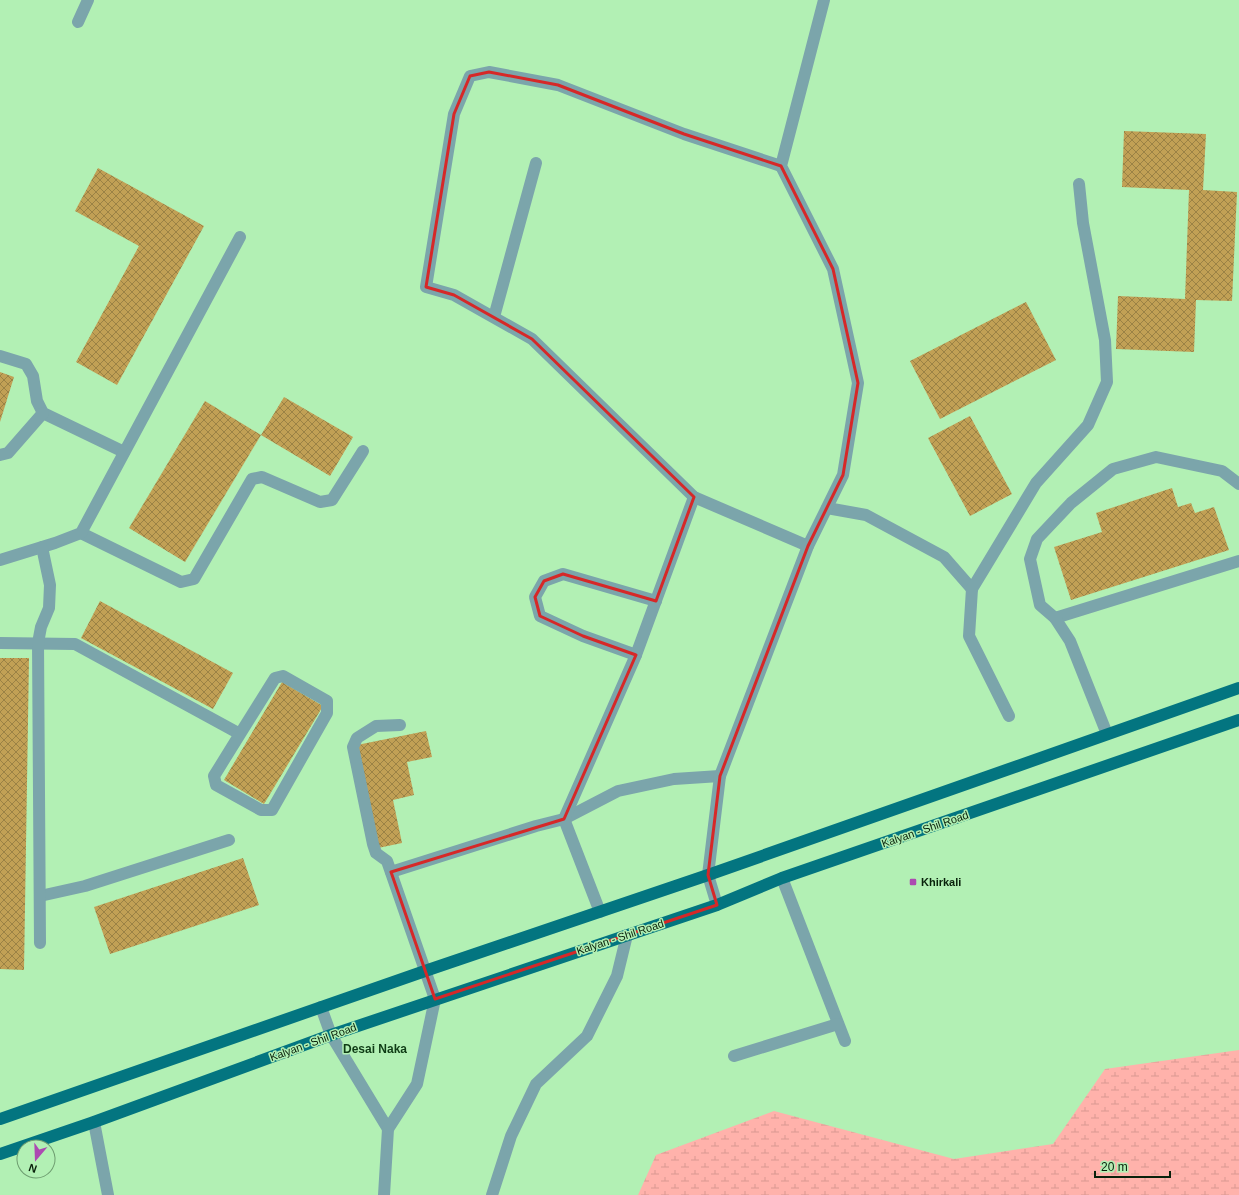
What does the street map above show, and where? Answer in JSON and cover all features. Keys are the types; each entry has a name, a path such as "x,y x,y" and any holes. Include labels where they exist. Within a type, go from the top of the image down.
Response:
{"main road":[{"path":"0,1118 708,875 1239,688"},
{"name":"Kalyan - Shil Road","path":"0,1154 94,1122 330,1035 717,905 782,878 1239,720"}],"street":[{"path":"78,22 88,0"},
{"path":"717,905 708,875 720,776 808,546 843,476 858,383 833,269 781,166 824,0"},
{"path":"781,166 684,134 558,85 489,72 470,76 454,114 426,287 454,295 532,339 694,496 808,546"},
{"path":"494,317 536,164"},
{"path":"1009,716 969,636 972,589 1036,483 1088,425 1107,382 1105,340 1083,223 1079,184"},
{"path":"0,560 81,533 240,237"},
{"path":"0,356 26,364 32,376 37,401 43,412 124,452"},
{"path":"0,455 8,453 43,412"},
{"path":"81,533 181,582 194,579 252,479 262,477 320,502 332,500 363,451"},
{"path":"1107,734 1070,641 1055,618 1040,605 1030,560 1037,539 1071,503 1113,469 1156,457 1222,471 1239,484"},
{"path":"600,912 564,819 636,655 694,496"},
{"path":"827,508 866,515 944,557 972,589"},
{"path":"40,943 38,643 41,628 49,608 50,585 42,547"},
{"path":"1055,618 1239,561"},
{"path":"636,655 583,636 540,616 535,597 544,581 563,574 656,601"},
{"path":"0,643 75,644 240,734"},
{"path":"283,676 327,701 327,713 272,810 261,810 216,785 214,776 240,734 276,678 283,676"},
{"path":"384,1195 388,1129 418,1084 435,999 387,861 376,853 373,844 353,747 357,738 376,726 400,725"},
{"path":"391,872 536,826 564,819 618,791 674,779 720,776"},
{"path":"40,896 85,886 229,840"},
{"path":"782,878 845,1041"},
{"path":"492,1195 511,1136 536,1084 587,1036 616,976 627,935"},
{"path":"321,1007 330,1035 388,1129"},
{"path":"734,1056 838,1024"},
{"path":"94,1122 108,1195"}],"highlighted area":[{"path":"489,72 558,85 684,134 781,166 833,269 858,383 843,475 808,546 720,776 708,875 717,905 435,999 391,872 564,819 636,655 583,636 540,616 535,597 544,581 563,574 656,601 694,497 532,339 454,295 426,287 454,114 470,76"}],"green space":[{"path":"1239,1050 1239,1195 638,1195 656,1155 774,1111 954,1159 1053,1144 1105,1069"}],"building":[{"path":"1124,131 1206,134 1203,190 1237,192 1232,301 1196,300 1194,352 1116,349 1118,296 1185,299 1189,190 1122,187"},
{"path":"98,168 204,226 117,385 76,362 139,246 75,211"},
{"path":"1026,302 1056,360 940,419 910,361"},
{"path":"0,372 14,377 0,422"},
{"path":"284,397 353,437 330,476 261,435"},
{"path":"205,401 261,435 185,562 129,528"},
{"path":"970,416 1012,494 970,516 928,438"},
{"path":"1172,488 1178,507 1191,503 1195,513 1214,507 1229,550 1071,600 1054,547 1102,532 1096,513"},
{"path":"100,601 233,673 213,709 81,638"},
{"path":"0,658 29,658 24,970 0,969"},
{"path":"282,682 323,706 264,804 224,780"},
{"path":"426,731 432,757 407,762 414,795 393,800 402,843 378,848 357,745"},
{"path":"243,858 259,905 110,954 94,907"}],"place":[{"name":"Khirkali","path":"913,882"}],"district":[{"name":"Desai Naka","path":"375,1049"}]}
